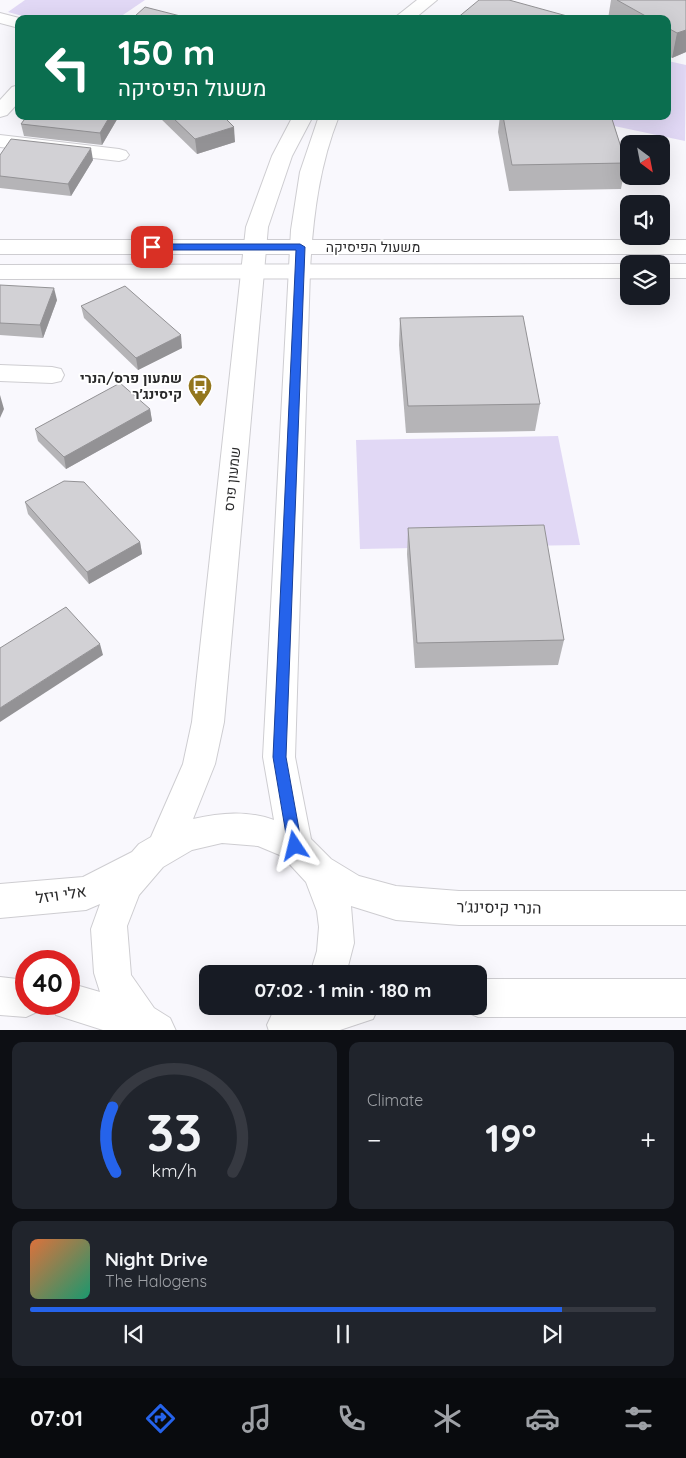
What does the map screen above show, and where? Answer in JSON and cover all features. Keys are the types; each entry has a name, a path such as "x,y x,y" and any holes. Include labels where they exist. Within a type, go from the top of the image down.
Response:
{"street":[{"path":"407,15 428,0"},
{"path":"0,18 15,22"},
{"path":"0,111 15,95"},
{"name":"שמעון פרס","path":"156,852 199,764 208,722 258,227 278,164 287,141 300,120"},
{"path":"295,846 279,757 300,258 311,167 328,120"},
{"path":"0,141 119,155"},
{"name":"משעול הפיסיקה","path":"0,247 254,258 686,247"},
{"name":"משעול הפיסיקה","path":"0,272 254,258"},
{"name":"משעול הפיסיקה","path":"300,258 620,271"},
{"path":"670,271 686,271"},
{"path":"0,373 52,375"},
{"name":"אלי ויזל","path":"0,901 86,893 196,831 237,826 272,834 295,846 320,871"},
{"path":"149,1026 114,980 109,925 118,898 134,872 156,852"},
{"path":"320,871 332,893 338,931 330,965"},
{"name":"הנרי קיסינג'ר","path":"320,871 351,890 396,903 459,908 686,908"},
{"path":"0,996 15,997"},
{"path":"487,998 686,998"},
{"path":"80,1005 149,1026"},
{"path":"289,1021 317,1015"}],"shaded area":[{"path":"25,0 145,0 123,15 19,15 8,12"},
{"path":"671,62 686,65 685,141 670,138 670,135 657,135 586,120 671,120"},
{"path":"558,436 580,545 360,549 356,440"}],"building":[{"path":"479,0 509,0 563,15 461,15"},
{"path":"617,0 686,0 686,30 677,33 671,30 671,15 644,15"},
{"path":"145,7 176,15 136,15"},
{"path":"24,120 108,120 100,133 21,124"},
{"path":"175,120 227,120 234,127 195,139"},
{"path":"504,120 612,120 620,144 620,163 512,165"},
{"path":"11,139 91,148 68,184 0,176 0,155"},
{"path":"0,285 54,288 40,325 0,323"},
{"path":"125,286 181,335 136,358 81,306"},
{"path":"523,316 540,404 408,406 400,318"},
{"path":"120,383 150,409 64,457 35,429"},
{"path":"64,481 84,482 140,542 87,572 25,502"},
{"path":"544,525 564,640 417,643 408,528"},
{"path":"66,607 100,644 0,708 0,648"}],"place":[{"name":"שמעון פרס/הנרי קיסינג׳ר","path":"200,407"}],"route":[{"path":"152,247 300,247 279,757 295,846"}]}
